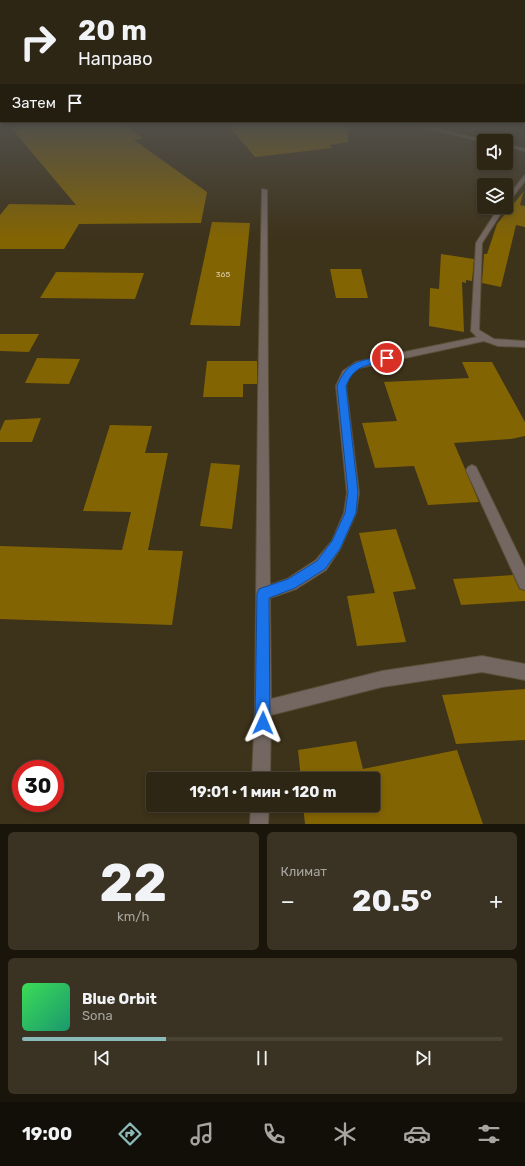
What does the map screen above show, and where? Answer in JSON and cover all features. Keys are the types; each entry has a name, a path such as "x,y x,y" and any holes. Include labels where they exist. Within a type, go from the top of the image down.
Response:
{"street":[{"path":"513,193 525,177"},
{"path":"261,772 263,708 262,395 264,190"},
{"path":"498,214 479,243 475,331 483,339 498,344 525,344"},
{"path":"263,594 291,584 321,565 336,545 350,513 353,492 341,386 346,373 356,365 483,339"},
{"path":"472,470 525,583"},
{"path":"263,708 382,679 482,664 525,672"},
{"path":"259,824 260,812"}],"building":[{"path":"40,162 166,162 207,192 201,223 79,224 64,249 0,249 0,215 9,204 76,205"},
{"path":"524,191 520,205 525,206 525,227 516,225 501,287 482,283 484,254 487,254 497,224 505,214 513,214 513,204"},
{"path":"212,222 250,223 240,326 190,325"},
{"path":"441,254 474,259 472,281 466,280 466,283 462,282 464,332 429,326 430,288 439,289"},
{"path":"330,269 361,269 368,298 336,298"},
{"path":"56,272 144,273 135,299 40,298"},
{"path":"0,334 39,334 29,352 0,351"},
{"path":"37,358 80,359 69,384 25,383"},
{"path":"207,361 257,361 257,384 243,384 243,397 203,397"},
{"path":"462,362 492,362 525,422 525,436 511,439 454,443 479,502 428,505 414,466 375,468 362,423 397,421 384,382 469,378"},
{"path":"41,418 32,442 0,442 0,431 5,420"},
{"path":"110,425 152,426 145,453 168,453 148,550 183,551 172,625 0,619 0,546 122,550 131,512 83,511"},
{"path":"211,463 240,465 232,529 200,526"},
{"path":"396,529 416,589 393,592 406,642 357,646 347,596 375,593 359,533"},
{"path":"513,575 519,589 525,591 525,601 461,605 453,579"},
{"path":"525,689 525,740 456,744 442,695"},
{"path":"356,741 363,769 457,750 483,824 305,824 304,812 380,812 380,772 300,772 298,750"}],"route":[{"path":"263,723 263,594 291,584 321,565 336,545 350,513 353,492 341,386 346,373 356,365 387,358"}]}
